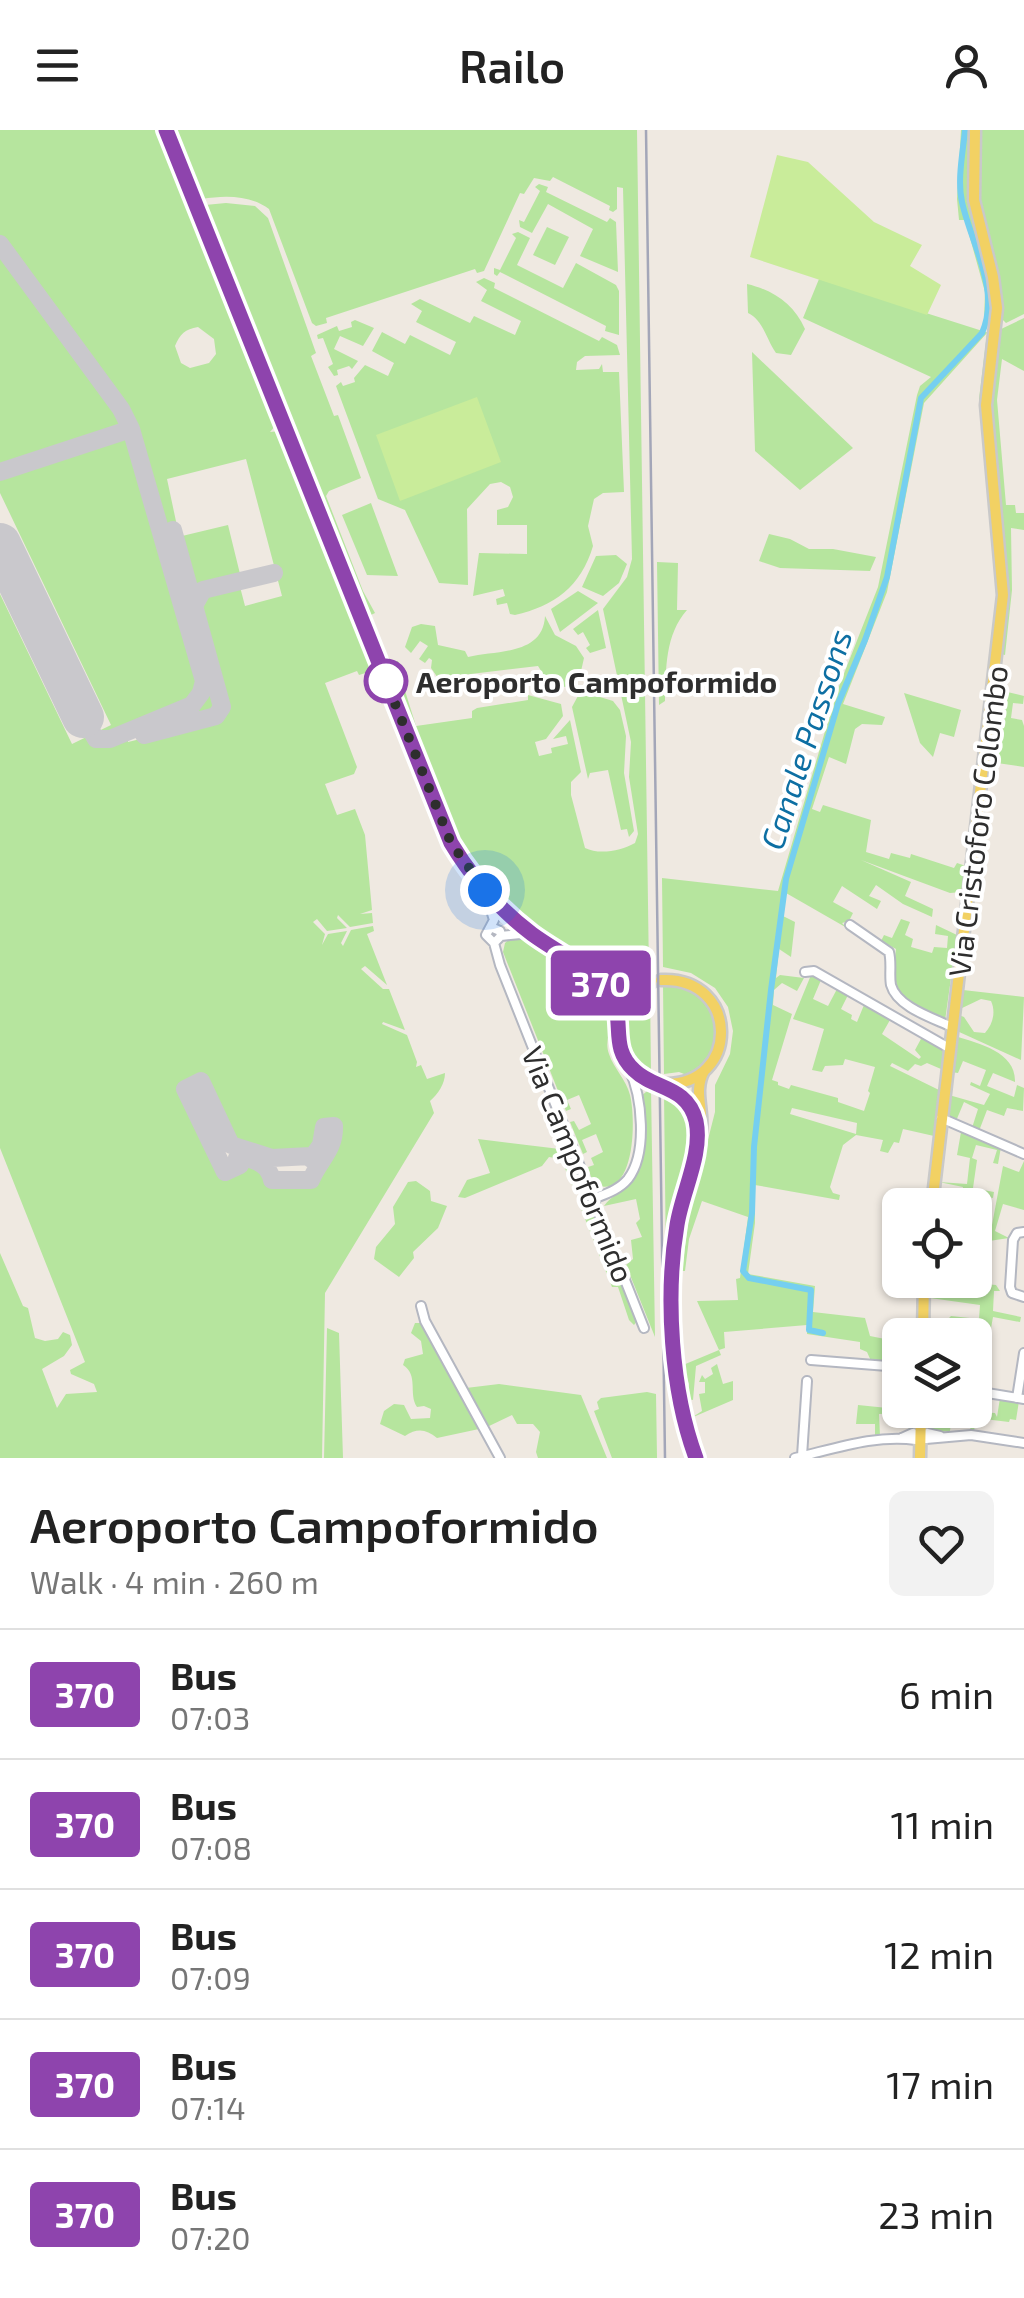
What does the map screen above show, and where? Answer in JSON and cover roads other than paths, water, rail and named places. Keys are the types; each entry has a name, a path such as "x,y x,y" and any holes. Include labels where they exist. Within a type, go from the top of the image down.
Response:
{"main road":[{"path":"166,130 451,843 485,890 531,933 598,980 610,993 620,1016"},
{"name":"Via Cristoforo Colombo","path":"934,1188 1003,595 986,405 996,298 974,200 975,130"},
{"path":"598,980 694,986 717,1010 721,1043 698,1082 702,1120 673,1250 675,1364 682,1416 696,1458"},
{"path":"650,1081 625,1060 617,1034 620,1016 632,996 651,984"},
{"path":"698,1144 692,1114 681,1097 665,1084 682,1083 704,1072"},
{"path":"920,1458 921,1428"}],"street":[{"name":"Via Campoformido","path":"485,890 494,913 493,928 486,936 498,939 500,965 644,1328"},
{"path":"850,926 889,952 891,985 896,996 952,1028"},
{"path":"498,939 531,933"},
{"path":"805,972 814,971 949,1048"},
{"name":"Via Campoformido","path":"593,1199 618,1188 634,1169 639,1140 638,1100 625,1060"},
{"path":"940,1118 1024,1154"},
{"path":"1024,1232 1013,1240 1010,1287 1012,1293 1024,1297"},
{"path":"422,1306 425,1321 500,1458"},
{"path":"992,1394 1020,1398 1024,1352"},
{"path":"811,1360 882,1365"},
{"path":"808,1381 798,1457 856,1444 916,1440 927,1433 1024,1443"}],"waterway":[{"name":"Canale Passons","path":"823,1333 809,1330 811,1290 749,1278 743,1271 752,1213 754,1147 771,990 786,879 838,704 887,577 921,398 982,333 987,317 986,284 961,193 965,130"}],"railway":[{"path":"646,130 665,1458"}],"place":[{"name":"Aeroporto Campoformido","path":"386,681"}]}
